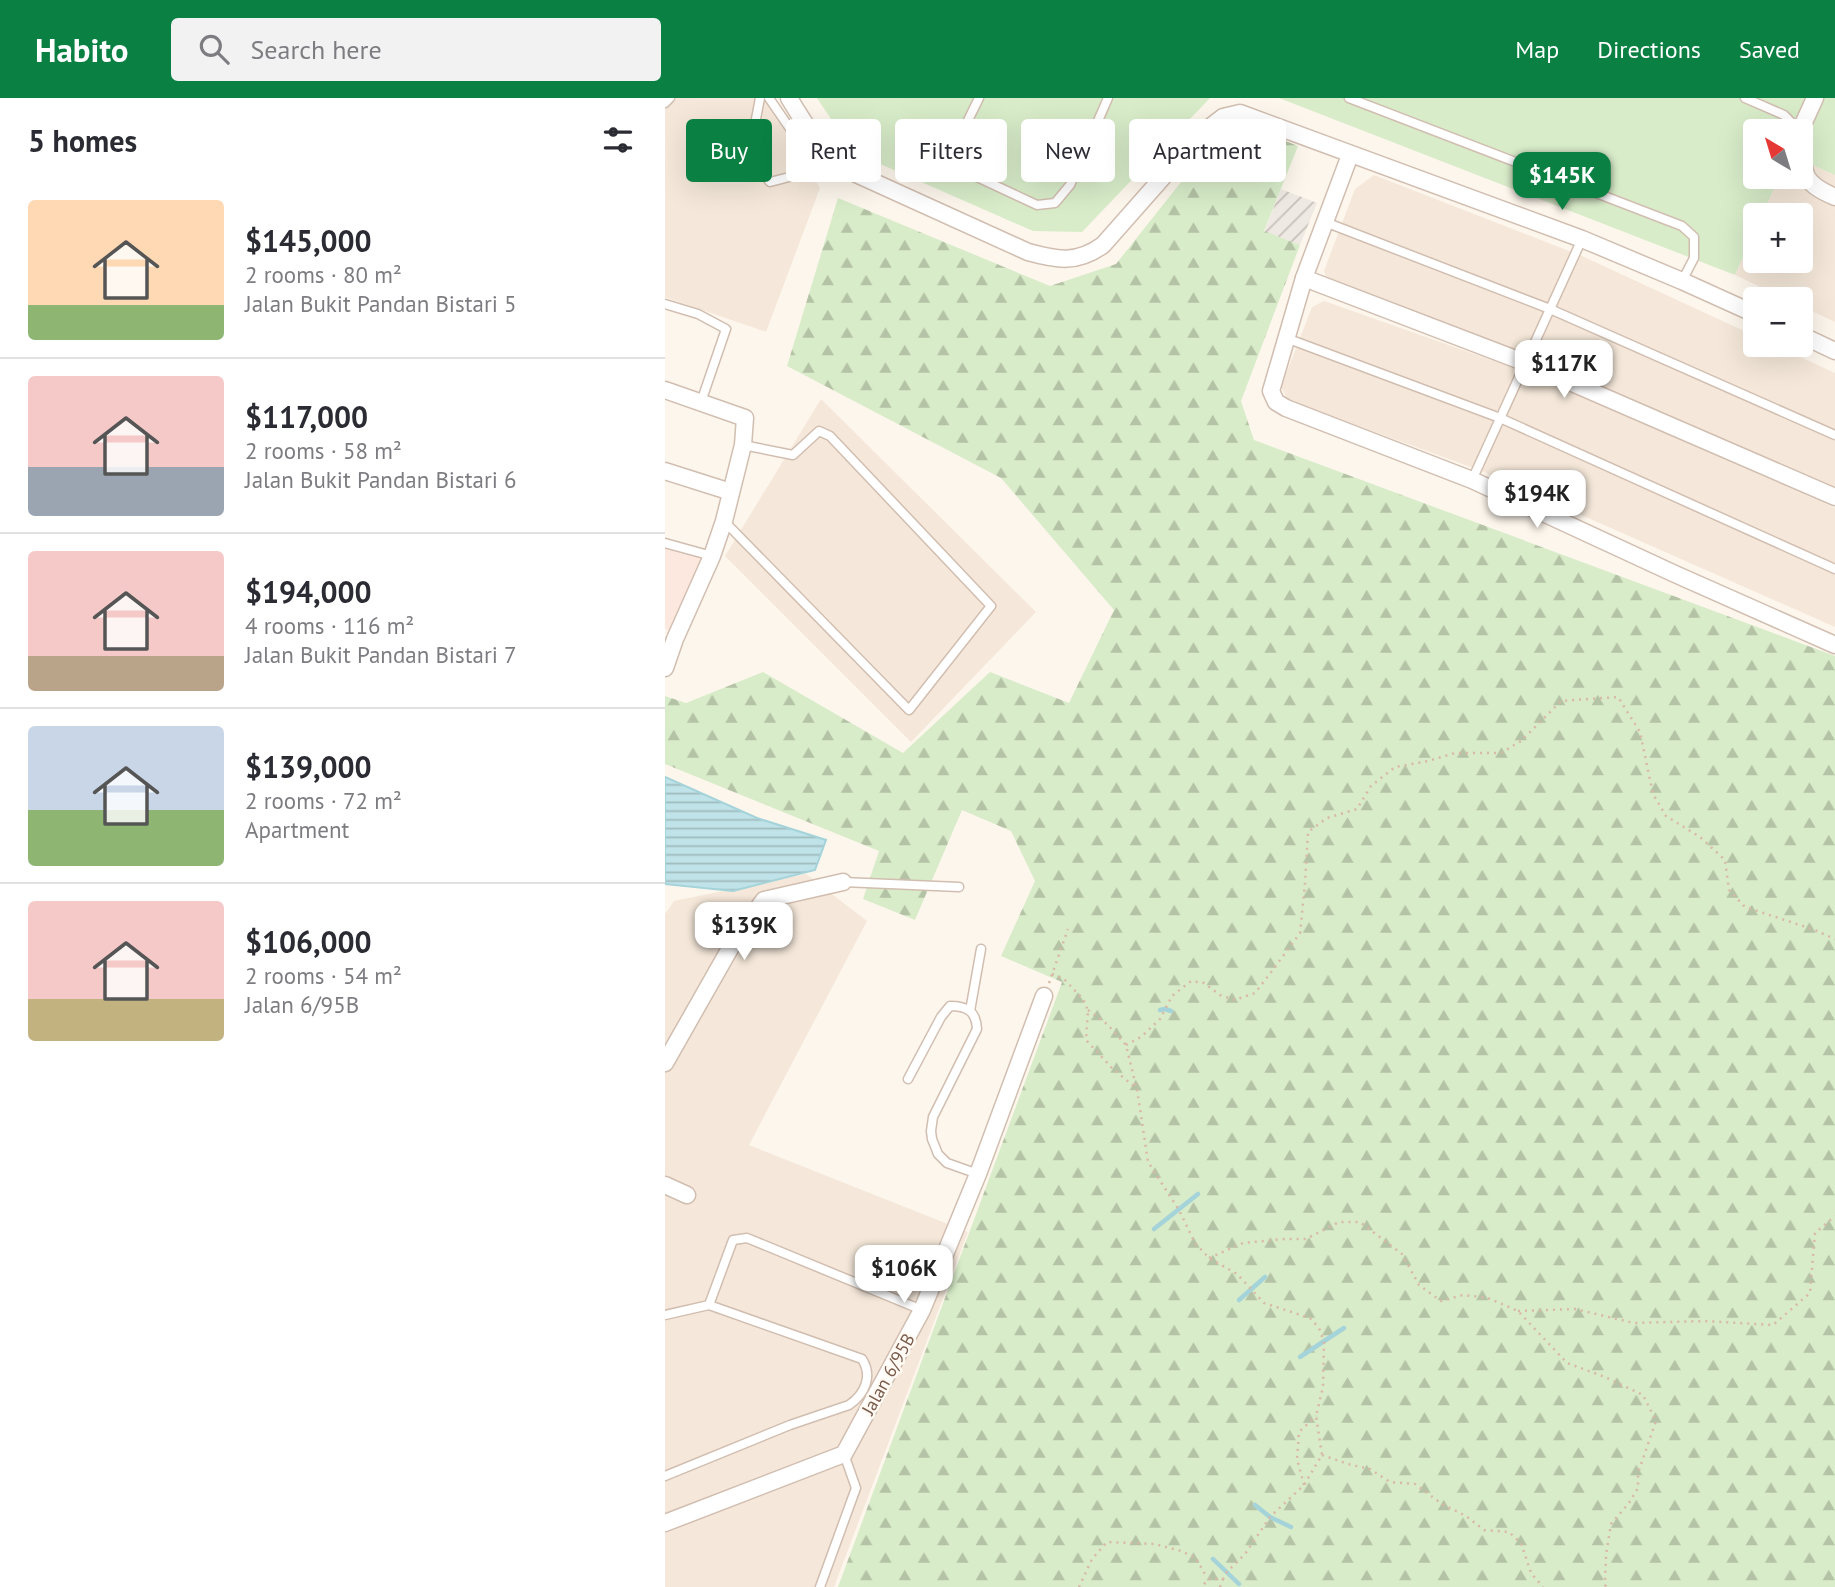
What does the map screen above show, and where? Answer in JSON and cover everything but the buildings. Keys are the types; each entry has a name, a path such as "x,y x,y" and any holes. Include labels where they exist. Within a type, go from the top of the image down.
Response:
{"street":[{"path":"789,98 817,142 840,164 1028,252 1048,257 1080,258 1103,245 1201,134 1215,122 1231,114 1240,113 1582,239 1743,309"},
{"path":"1805,119 1815,98"},
{"path":"1350,155 1304,278 1271,391 1280,406 1472,480 1835,645"},
{"path":"1813,184 1835,197"},
{"path":"1304,278 1525,363 1835,497"},
{"path":"1813,341 1835,351"},
{"path":"665,390 745,418 743,445 724,521 712,556 670,637 665,668"},
{"path":"665,471 731,492"},
{"path":"665,1063 736,938 764,900 843,882"},
{"name":"Jalan 6/95B","path":"844,1454 922,1310 978,1174 1044,996"},
{"path":"665,1185 687,1195"},
{"path":"665,1523 844,1454"}],"lane":[{"path":"665,103 670,98"},
{"path":"760,98 751,145 756,165 770,182 797,175 804,149 769,98"},
{"path":"979,98 947,163 1037,205 1055,202 1070,186 1108,98"},
{"path":"1349,98 1682,226 1694,237 1694,258 1682,281"},
{"path":"1745,98 1784,114 1789,119"},
{"path":"1325,222 1550,309 1835,436"},
{"path":"1472,480 1582,239"},
{"path":"665,304 698,314 726,329 701,402"},
{"path":"1286,338 1500,418 1835,569"},
{"path":"724,521 909,710 991,606 830,436 819,431 793,455 743,445"},
{"path":"665,543 712,556"},
{"path":"843,882 959,887"},
{"path":"970,1011 981,949"},
{"path":"908,1079 941,1017 950,1006 962,1006 970,1011 977,1020 977,1029 933,1117 932,1139 938,1154 947,1163 978,1174"},
{"path":"709,1305 733,1240 747,1238 922,1310"},
{"path":"665,1315 709,1305 862,1359 867,1367 867,1379 861,1394 849,1405 790,1425 665,1476"},
{"path":"820,1587 856,1488 844,1454"}],"path":[{"path":"1126,1045 1141,1037 1160,1019 1172,996 1191,981 1204,983 1220,995 1235,1000 1255,993 1300,933 1308,832 1327,817 1357,808 1371,786 1395,767 1455,753 1501,753 1521,741 1561,701 1618,697 1640,732 1653,794 1665,816 1699,837 1725,860 1729,890 1745,907 1835,939"},
{"path":"1044,996 1068,929"},
{"path":"1052,974 1064,979 1083,999 1088,1010 1086,1040 1112,1068 1137,1089"},
{"path":"1088,1010 1107,1024 1126,1045 1137,1089 1148,1161 1179,1210 1195,1243 1209,1258 1237,1274 1264,1303 1310,1318 1319,1328 1324,1342 1323,1387 1316,1416 1322,1455 1304,1485 1270,1517 1245,1554 1226,1573 1220,1587"},
{"path":"1518,1311 1575,1309 1634,1323 1705,1321 1773,1325 1810,1293 1815,1233 1835,1216"},
{"path":"1209,1258 1243,1243 1306,1239 1339,1222 1360,1222 1402,1254 1419,1285 1441,1301 1463,1295 1476,1296 1488,1298 1518,1311 1567,1363 1643,1395 1656,1421 1638,1473 1638,1488 1611,1524 1606,1555 1607,1587"},
{"path":"1304,1485 1297,1459 1299,1432 1316,1416"},
{"path":"1322,1455 1370,1469 1390,1482 1415,1484 1442,1504 1467,1516 1484,1530 1509,1532 1521,1542 1531,1573 1543,1587"},
{"path":"1079,1587 1092,1559 1107,1542 1155,1544 1181,1551 1196,1558 1208,1579"},
{"path":"1208,1579 1223,1579"},
{"path":"1202,1587 1208,1579"}],"shaded area":[{"path":"665,98 765,98 786,132 786,182 816,182 820,188 766,332 665,297"},
{"path":"1813,165 1835,175 1835,322 1813,312 1813,287 1761,287 1735,275 1743,257 1743,273 1813,273 1813,203 1767,203 1774,189 1813,189"},
{"path":"1374,175 1582,256 1743,330 1743,357 1800,357 1835,373 1835,490 1536,358 1327,280 1324,271 1355,189"},
{"path":"1281,189 1317,203 1300,245 1264,232"},
{"path":"1324,301 1528,373 1835,508 1835,627 1484,472 1288,400 1281,387 1312,307"},
{"path":"821,399 1036,612 911,742 725,556"},
{"path":"665,545 704,558 672,632 665,629"},
{"path":"806,874 867,921 749,1145 968,1232 834,1587 665,1587 665,914 674,901"}],"green space":[{"path":"817,98 1210,98 1190,119 1129,119 1130,182 1082,232 1033,231 921,182 1007,182 1007,119 895,119 895,170 881,164 881,119 831,119"},
{"path":"1279,98 1835,98 1835,175 1813,165 1813,119 1743,119 1743,189 1774,189 1767,203 1743,203 1743,257 1735,275"},
{"path":"1286,141 1298,146 1286,176"},
{"path":"1181,182 1284,182 1264,231 1300,245 1241,401 1254,440 1835,656 1835,1587 838,1587 1062,982 1001,956 1035,881 1011,831 962,810 915,920 863,899 879,851 665,764 665,696 686,703 763,672 903,753 990,672 1069,703 1114,610 1001,478 787,366 838,198 1050,286 1116,264"}],"water":[{"path":"665,777 757,818 826,840 815,870 733,891 665,884"}],"waterway":[{"path":"1160,1010 1171,1011"},
{"path":"1154,1229 1198,1194"},
{"path":"1239,1300 1265,1277"},
{"path":"1300,1357 1344,1328"},
{"path":"1255,1505 1270,1517 1291,1527"},
{"path":"1213,1559 1239,1584"}]}
